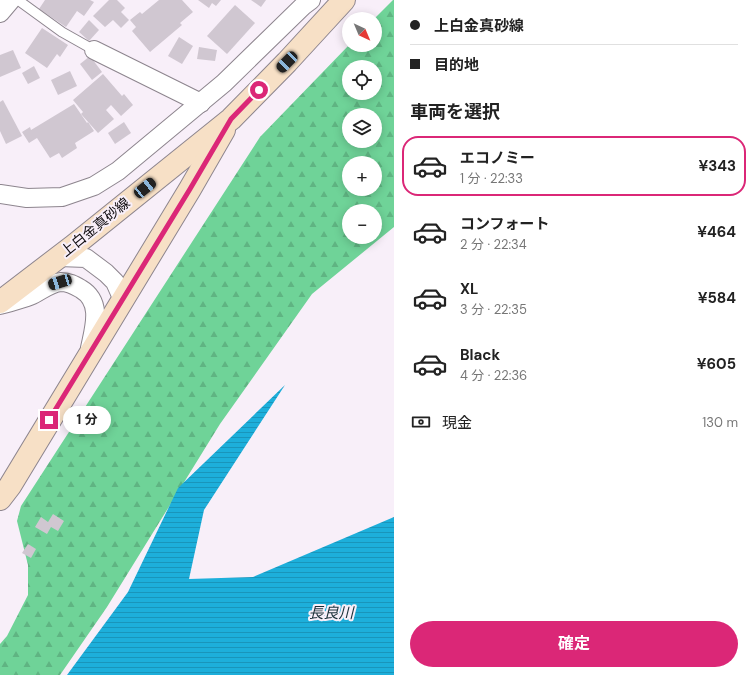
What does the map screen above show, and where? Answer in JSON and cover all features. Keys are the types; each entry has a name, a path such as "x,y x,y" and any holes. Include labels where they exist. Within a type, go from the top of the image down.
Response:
{"main road":[{"name":"上白金真砂線","path":"0,304 231,119 287,62 344,0"},
{"path":"3,487 89,355 231,119"}],"street":[{"path":"0,13 11,0"},
{"path":"0,194 27,198 62,197 94,186 118,171 224,83 310,0"},
{"path":"94,50 201,103"},
{"path":"59,257 86,258 115,282 122,300"},
{"path":"0,304 30,296 60,282 71,284 84,291 94,301 96,315 89,355"}],"lane":[{"path":"18,0 62,32 94,50"}],"green space":[{"path":"394,0 394,227 382,237 382,204 342,204 342,244 373,244 312,294 220,424 107,607 60,675 0,675 0,644 7,636 28,595 28,565 17,521 21,506 260,137 342,52 382,52 381,12"}],"water":[{"name":"長良川","path":"285,385 204,510 189,579 253,577 394,517 394,675 67,675 128,592 178,488"}],"building":[{"path":"45,0 90,0 94,2 84,16 77,11 66,27 39,9"},
{"path":"109,0 117,0 125,8 121,12 129,20 121,28 113,20 105,27 93,16"},
{"path":"159,0 182,0 193,12 180,23 182,25 150,52 132,31 136,27 130,20 140,12 142,14"},
{"path":"198,0 221,0 216,6 212,3 209,8"},
{"path":"251,0 266,0 261,7"},
{"path":"235,5 255,23 227,54 207,36"},
{"path":"89,20 99,30 89,41 79,32"},
{"path":"42,28 68,45 60,57 57,54 47,68 25,53"},
{"path":"179,37 193,46 182,64 168,56"},
{"path":"199,47 217,50 215,61 197,59"},
{"path":"13,50 21,68 0,77 0,55"},
{"path":"90,56 102,72 92,80 80,64"},
{"path":"34,66 40,78 28,84 22,73"},
{"path":"70,71 77,86 58,95 51,80"},
{"path":"103,74 122,96 124,94 133,105 121,116 111,105 106,110 114,119 98,133 81,114 83,112 73,100"},
{"path":"3,100 22,136 6,144 0,131 0,102"},
{"path":"74,104 94,131 75,143 77,148 62,158 59,153 50,158 37,138 29,143 22,132 30,127 31,130"},
{"path":"124,122 131,133 115,144 108,133"},
{"path":"53,514 64,521 58,531 51,527 47,534 35,527 41,517 48,522"},
{"path":"28,544 36,549 31,558 22,553"}],"route":[{"path":"49,420 231,119 259,90"}]}
